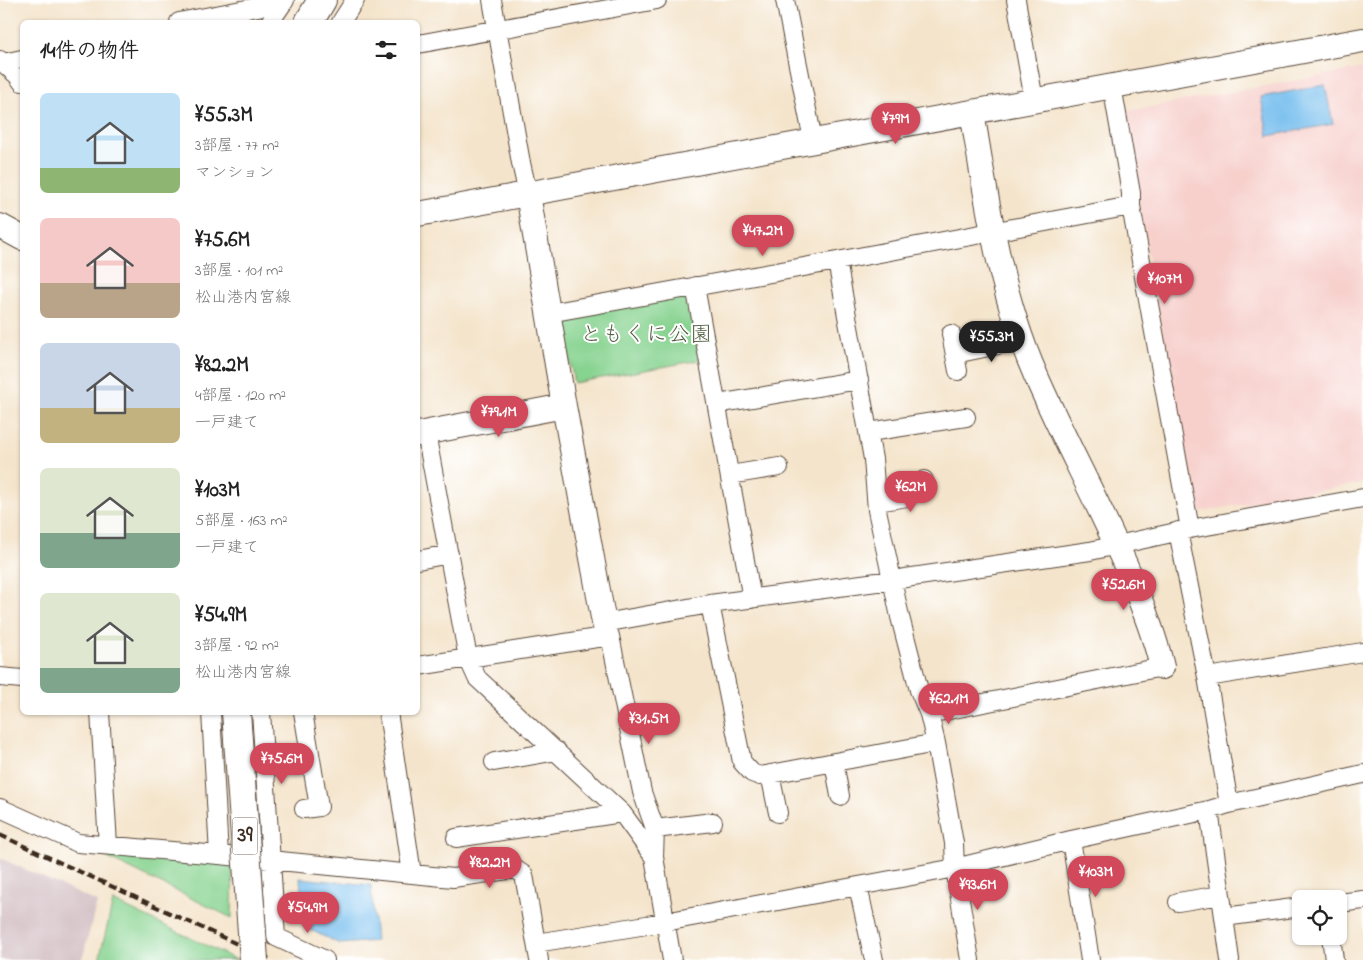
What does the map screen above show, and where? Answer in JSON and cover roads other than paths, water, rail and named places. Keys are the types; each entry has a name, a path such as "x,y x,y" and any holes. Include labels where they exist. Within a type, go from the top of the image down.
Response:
{"main road":[{"path":"310,20 322,0"},
{"name":"39","path":"236,715 254,960"}],"street":[{"path":"342,20 354,0"},
{"path":"492,0 528,194 564,406 607,629 642,792 655,829 654,857 672,960"},
{"path":"420,44 497,30 591,6 657,0"},
{"path":"785,0 813,140"},
{"path":"1016,0 1034,100"},
{"path":"189,20 284,1"},
{"path":"271,20 284,1"},
{"path":"420,214 1363,40"},
{"path":"1,62 20,58"},
{"path":"1,62 20,79"},
{"path":"1112,86 1131,193 1131,206 1229,804"},
{"path":"929,714 1162,667 1156,641 1118,545 1036,376 1022,340 1002,275 992,231 972,112"},
{"path":"549,313 1131,206"},
{"path":"0,226 20,237"},
{"path":"837,261 874,459 877,502 892,580 919,690 929,714 936,744 954,843 955,868 970,960"},
{"path":"695,286 752,598"},
{"path":"951,334 956,362 1022,340"},
{"path":"717,404 859,380"},
{"path":"564,406 422,433 449,554 468,658 477,678 622,813 654,857"},
{"path":"869,432 966,417"},
{"path":"730,475 779,467"},
{"path":"877,502 907,497 924,480"},
{"path":"420,666 468,658 607,629 710,604 1090,551 1184,530 1363,498"},
{"path":"420,560 449,554"},
{"path":"710,604 742,762 752,773 760,776 936,744"},
{"path":"1207,677 1363,652"},
{"path":"0,677 20,678"},
{"path":"100,715 108,845"},
{"path":"211,715 219,855"},
{"path":"261,715 276,937 325,960"},
{"path":"304,715 319,807 304,810"},
{"path":"388,715 412,874"},
{"path":"494,762 557,751"},
{"path":"834,762 840,796"},
{"path":"770,774 778,813"},
{"path":"0,808 78,843 453,878 515,869 524,875 537,952 665,922 955,868 1363,774"},
{"path":"1209,810 1230,960"},
{"path":"456,838 622,813"},
{"path":"655,829 713,822"},
{"path":"1071,840 1090,960"},
{"path":"858,886 874,960"},
{"path":"1178,902 1221,895"},
{"path":"1347,902 1363,900"},
{"path":"1224,917 1292,908"},
{"path":"1332,945 1334,960"}],"water":[{"path":"1325,85 1333,124 1268,136 1261,97"},
{"path":"300,878 371,885 376,941 340,944 304,927"}],"railway":[{"path":"0,835 272,960"}],"park label":[{"name":"ともくに公園","path":"646,336"}]}
